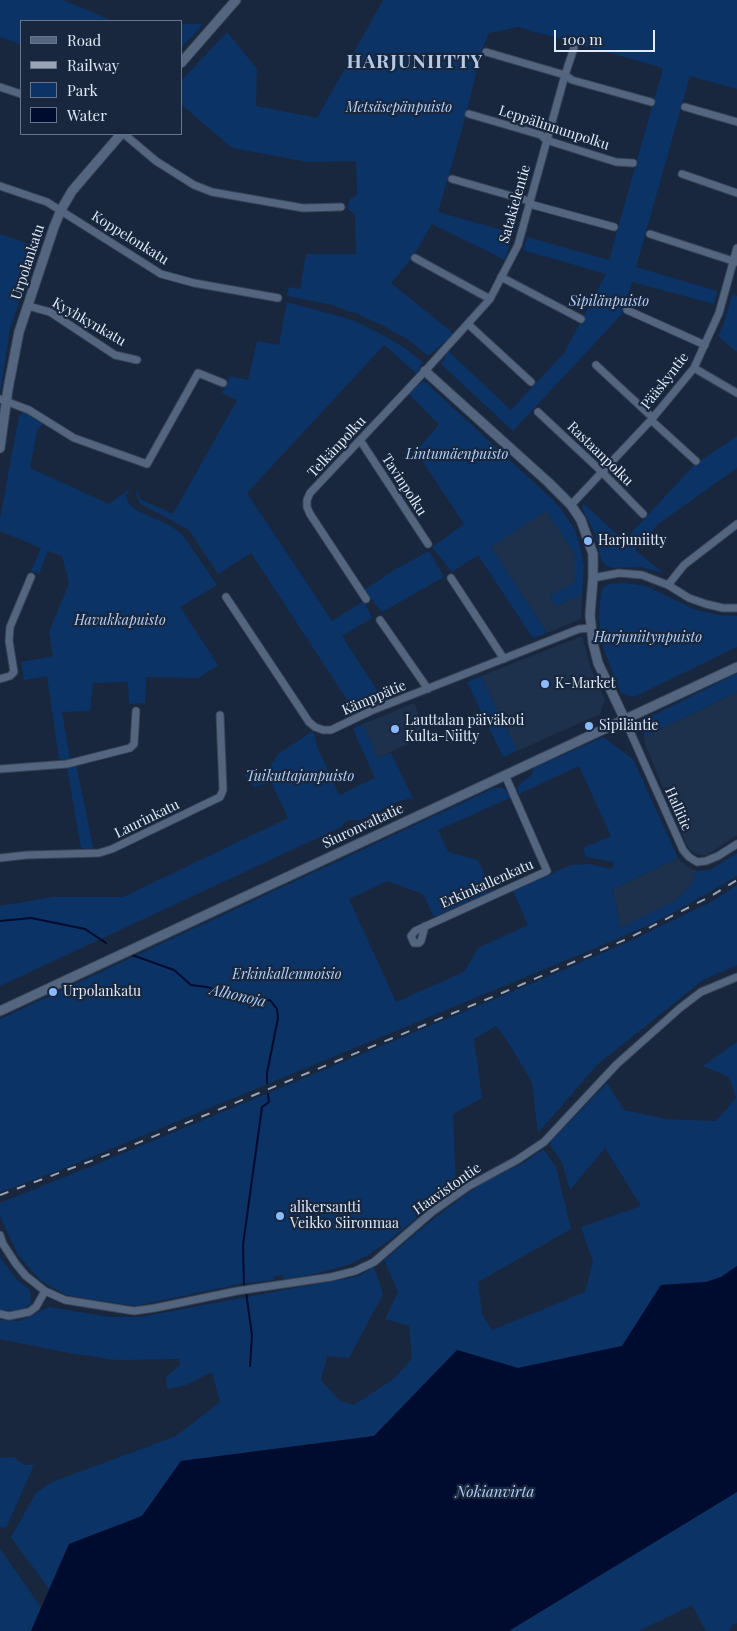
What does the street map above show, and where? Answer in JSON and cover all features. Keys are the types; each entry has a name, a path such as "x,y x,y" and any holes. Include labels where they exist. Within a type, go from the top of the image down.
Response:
{"main road":[{"path":"182,62 236,0"},
{"name":"Urpolankatu","path":"0,448 3,400 19,332 61,210 72,191 121,135"},
{"path":"425,371 571,505 582,520 592,554 593,578 590,603 593,643 598,662 625,720"},
{"name":"Siuronvaltatie","path":"0,1011 737,667"}],"street":[{"name":"Satakielentie","path":"425,371 490,299 518,245 546,140 574,48"},
{"path":"486,52 565,75 572,80 651,102"},
{"path":"0,87 20,94"},
{"path":"685,107 737,122"},
{"name":"Leppälinnunpolku","path":"469,114 540,135 546,140 616,162 633,163"},
{"path":"123,135 156,161 194,185 212,192 304,208 341,207"},
{"path":"682,174 737,193"},
{"path":"452,179 529,201 533,205 614,227"},
{"name":"Koppelonkatu","path":"0,186 47,202 161,274 194,283 278,298"},
{"path":"650,234 735,261"},
{"name":"Pääskyntie","path":"571,505 652,419 694,368 719,313 735,261 737,248"},
{"path":"415,258 490,299"},
{"path":"502,277 581,319"},
{"name":"Kyyhkynkatu","path":"28,306 50,312 115,355 137,360"},
{"path":"628,310 705,345"},
{"path":"468,324 531,382"},
{"path":"596,365 696,461"},
{"path":"694,368 737,392"},
{"name":"Telkänpolku","path":"366,599 310,514 307,500 310,493 425,371"},
{"path":"3,400 29,410 74,438 146,464 198,373 222,383"},
{"name":"Rastaanpolku","path":"538,412 601,471 643,514"},
{"name":"Tavinpolku","path":"360,440 428,544"},
{"path":"668,585 684,565 737,524"},
{"path":"593,578 619,573 642,575 668,585 689,598 706,604 723,608 737,608"},
{"path":"0,678 10,676 14,672 9,642 10,627 31,577"},
{"path":"451,578 504,659"},
{"name":"Kämppätie","path":"226,597 305,716 315,727 323,730 331,730 374,710 579,629 591,628"},
{"path":"380,620 428,689"},
{"path":"0,769 67,764 130,748 134,744 136,711"},
{"name":"Laurinkatu","path":"0,858 28,855 99,853 112,849 220,797 223,790 220,715"},
{"name":"Hallitie","path":"625,720 684,850 689,857 697,862 706,862 737,844"},
{"name":"Erkinkallenkatu","path":"425,926 547,871 505,775"},
{"name":"Haavistontie","path":"0,1235 3,1244 16,1264 26,1276 45,1291 65,1300 134,1311 237,1290 331,1277 356,1271 374,1262 432,1212 469,1186 517,1160 544,1142 618,1064 680,1008 701,992 737,977"},
{"path":"0,1314 15,1315 29,1312 36,1307 45,1291"}],"shaded area":[{"path":"546,510 575,554 575,582 550,596 555,606 582,595 581,619 547,633 491,547"},
{"path":"582,636 590,666 605,700 600,714 517,751 481,676"},
{"path":"737,692 737,835 707,855 699,855 692,852 687,846 645,744 644,737"},
{"name":"Lauttalan päiväkoti Kulta-Niitty","path":"414,703 427,735 378,758 363,724"},
{"path":"678,858 686,866 697,871 691,885 675,901 620,928 613,889"}],"green space":[{"path":"0,0 63,0 111,20 20,20 20,45 0,37"},
{"name":"Metsäsepänpuisto","path":"383,0 737,0 737,89 690,76 636,267 717,291 714,304 632,282 621,315 513,431 441,364 448,351 511,410 564,353 606,274 523,250 527,237 609,260 663,68 518,27 489,33 481,52 466,115 438,212 513,233 505,260 432,224 412,258 391,283 454,334 428,356 410,341 384,326 355,313 328,304 287,296 289,287 300,289 306,254 356,254 355,214 349,210 348,204 350,199 357,195 356,161 308,162 232,148 182,105 182,80 227,32 257,69 256,106 317,118"},
{"path":"182,24 203,24 182,47"},
{"path":"0,234 37,247 10,329 0,392"},
{"path":"732,295 737,296 737,352 718,336 723,326"},
{"path":"287,302 353,320 405,348 422,362 417,374 384,345 247,493 332,621 364,601 372,618 342,636 378,692 361,701 363,706 357,715 251,553 218,574 189,530 141,504 136,493 137,491 140,499 173,514 237,400 222,393 230,376 248,380 257,341 279,345"},
{"name":"Lintumäenpuisto","path":"424,381 552,499 575,530 584,567 582,595 555,606 550,596 575,582 575,554 546,511 491,547 547,633 533,638 478,555 452,572 432,547 464,524 416,451 439,425 407,392"},
{"name":"Havukkapuisto","path":"24,413 44,423 37,430 30,468 109,504 131,488 126,495 128,502 134,509 171,526 182,534 217,585 180,607 218,665 198,678 146,677 145,703 129,704 128,682 93,683 90,711 62,712 70,760 59,759 47,676 24,680 21,662 53,656 49,632 69,583 62,556 48,551 39,574 31,571 41,548 0,531 0,518 19,416"},
{"path":"737,436 737,468 658,524 635,550 663,573 641,567 612,568 605,565 601,559 595,534 582,508 583,503 624,541 694,465"},
{"path":"429,551 444,577 382,612 364,590 396,569"},
{"name":"Harjuniitynpuisto","path":"624,583 646,586 696,610 719,615 737,616 737,647 634,697 621,693 604,650 600,631 599,611 603,588 610,584"},
{"path":"737,673 737,692 644,737 644,730 650,717"},
{"path":"481,676 517,751 503,757 467,682"},
{"name":"Tuikuttajanpuisto","path":"363,724 378,758 391,753 413,798 399,801 361,820 347,820 341,827 0,986 0,906 53,897 123,897 288,818 271,782 254,787 244,774 266,774 277,755 313,731 317,746 339,795 375,778 353,729"},
{"name":"Erkinkallenmoisio","path":"603,737 633,759 678,858 613,889 620,928 675,901 691,885 697,871 710,870 737,853 737,876 651,924 598,947 60,1170 0,1192 0,1019 494,788 502,788 506,790 510,798 438,830 448,852 478,860 492,891 434,917 423,894 387,881 349,899 396,1002 464,972 478,948 528,925 513,891 571,865 590,864 612,869 614,862 586,857 583,848 611,836 579,766 519,794 517,789 521,783 533,774 532,770 534,768"},
{"path":"76,764 94,851 81,848 67,767"},
{"path":"737,885 737,965 703,980 598,1064 538,1133 532,1082 506,1039 496,1026 474,1039 482,1098 453,1114 456,1186 387,1242 366,1256 348,1265 310,1275 284,1279 283,1275 274,1276 274,1280 239,1284 135,1306 66,1295 40,1280 18,1255 0,1216 0,1203 533,983 628,942 713,901"},
{"path":"737,1042 737,1266 721,1277 706,1282 661,1285 622,1346 518,1368 457,1350 374,1436 181,1461 142,1516 69,1544 49,1589 11,1537 36,1493 50,1483 176,1436 220,1402 212,1372 186,1385 167,1389 166,1377 180,1365 179,1359 117,1360 75,1354 0,1339 0,1320 20,1321 49,1307 110,1317 140,1317 359,1276 374,1267 383,1294 349,1358 327,1356 321,1380 340,1401 354,1405 395,1378 412,1358 409,1326 385,1319 398,1292 384,1260 437,1216 479,1185 525,1162 543,1149 556,1167 571,1229 478,1282 482,1314 492,1330 585,1292 593,1261 581,1227 641,1206 605,1148 570,1190 562,1163 549,1143 607,1083 624,1110 666,1119 716,1121 736,1098 729,1077 703,1066"},
{"path":"0,1257 17,1280 30,1290 31,1304 21,1311 0,1310"},
{"path":"14,1457 24,1465 34,1465 6,1528 0,1527 0,1458"},
{"path":"737,1491 737,1623 733,1624 729,1631 706,1631 692,1605 639,1631 508,1631"},
{"path":"0,1549 41,1607 31,1631 0,1631"}],"water":[{"name":"Nokianvirta","path":"737,1266 737,1492 509,1631 31,1631 69,1544 142,1516 181,1461 374,1436 457,1350 518,1368 622,1346 661,1285 706,1282 721,1277"}],"waterway":[{"name":"Alhonoja","path":"0,921 31,918 85,929 106,943"},
{"name":"Alhonoja","path":"132,955 174,970 191,985 207,987 229,994 238,993 255,1001 270,1000 277,1009 278,1018 267,1073 267,1083"},
{"name":"Alhonoja","path":"244,1287 243,1245 262,1107 269,1102 268,1094"},
{"name":"Alhonoja","path":"246,1292 252,1335 250,1366"}],"railway":[{"path":"0,1195 123,1149 502,993 629,938 711,896 737,880"}],"place":[{"name":"Harjuniitty","path":"588,541"},
{"name":"K-Market","path":"545,684"},
{"name":"Sipiläntie","path":"589,726"},
{"name":"Lauttalan päiväkoti Kulta-Niitty","path":"395,729"},
{"name":"Urpolankatu","path":"53,992"},
{"name":"alikersantti Veikko Siironmaa","path":"280,1216"}],"district":[{"name":"HARJUNIITTY","path":"415,62"}],"park label":[{"name":"Sipilänpuisto","path":"609,302"}]}
